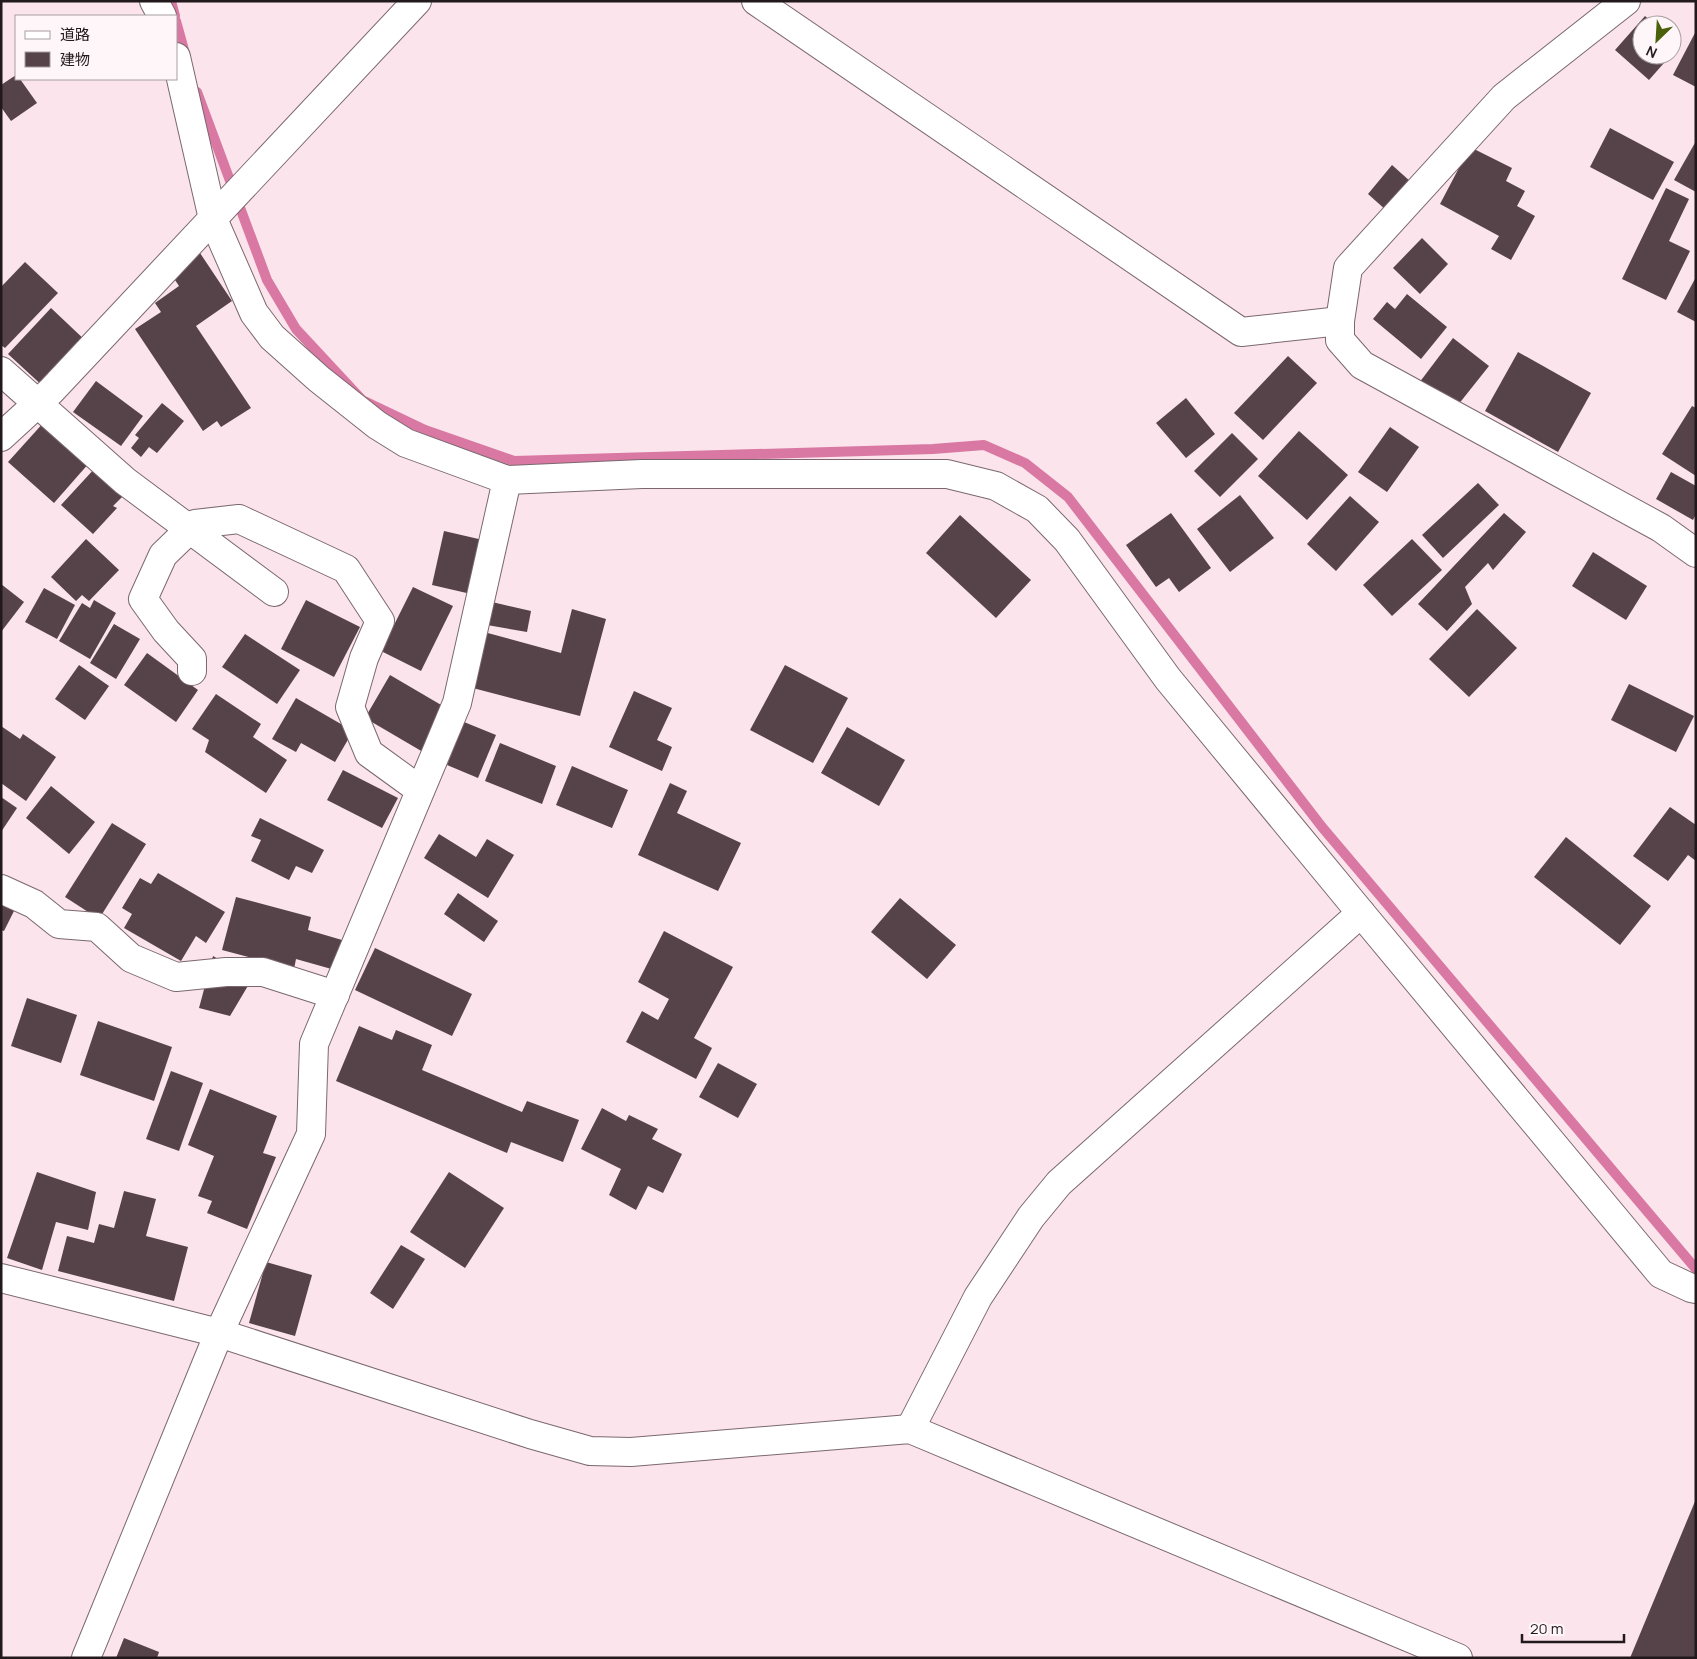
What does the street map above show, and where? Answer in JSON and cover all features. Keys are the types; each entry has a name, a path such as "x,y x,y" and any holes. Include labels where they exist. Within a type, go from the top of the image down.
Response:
{"street":[{"path":"154,1 161,15"},
{"path":"1,437 38,403 214,219 417,1"},
{"path":"756,1 1241,332 1340,321"},
{"path":"1626,1 1504,97 1348,268 1340,321 1340,340 1362,365 1661,528 1696,553"},
{"path":"178,66 214,219 254,313 272,337 319,379 362,413 406,444 507,480 642,474 947,474 996,486 1037,509 1067,540 1168,679 1661,1274 1691,1288 1696,1288"},
{"path":"1,371 125,481 274,592"},
{"path":"86,1658 219,1333 311,1134 314,1044 457,703 507,480"},
{"path":"192,671 192,659 166,632 143,599 163,555 195,524 239,519 346,569 380,621 364,658 350,707 369,753 420,790"},
{"path":"1,889 34,904 59,924 97,927 131,958 176,977 226,972 263,972 334,995"},
{"path":"910,1429 978,1297 1031,1217 1059,1183 1361,914"},
{"path":"1,1278 219,1333 530,1434 590,1450 631,1452 910,1429 1458,1658"}],"building":[{"path":"1632,31 1632,65 1615,50"},
{"path":"1696,31 1696,87 1673,75 1678,65 1682,65 1682,58"},
{"path":"1632,65 1662,65 1649,80"},
{"path":"15,76 15,80 21,80 37,103 11,121 1,107 1,85"},
{"path":"1610,128 1674,162 1653,200 1590,167"},
{"path":"1696,141 1696,192 1674,180"},
{"path":"1470,147 1512,168 1506,181 1525,191 1517,206 1535,216 1511,260 1491,249 1499,236 1440,204"},
{"path":"1392,165 1411,182 1387,211 1368,194"},
{"path":"1666,188 1689,199 1669,241 1690,251 1666,300 1622,279"},
{"path":"1422,238 1448,264 1420,294 1393,268"},
{"path":"200,253 232,301 196,326 251,408 221,427 217,421 203,431 135,329 161,312 155,303 179,286 171,274"},
{"path":"25,262 58,293 5,348 1,345 1,287"},
{"path":"1696,277 1696,322 1677,312"},
{"path":"1407,294 1447,327 1421,359 1373,319 1387,302 1395,309"},
{"path":"51,308 88,343 46,389 8,354"},
{"path":"1453,338 1489,366 1454,410 1419,383"},
{"path":"1518,352 1591,393 1558,452 1485,411"},
{"path":"1288,356 1317,383 1263,440 1234,413"},
{"path":"96,381 143,416 121,446 73,412"},
{"path":"1186,398 1215,434 1186,458 1156,423"},
{"path":"162,403 184,421 157,453 149,447 141,457 131,448 139,438 135,435"},
{"path":"1692,406 1696,408 1696,476 1662,454"},
{"path":"45,421 90,462 54,503 8,462"},
{"path":"1390,427 1419,447 1387,492 1358,472"},
{"path":"1299,431 1348,475 1307,520 1258,476"},
{"path":"1232,433 1258,459 1220,497 1194,471"},
{"path":"96,467 125,494 113,506 117,508 93,534 61,505"},
{"path":"1671,472 1696,486 1696,514 1693,520 1656,499"},
{"path":"1478,483 1499,505 1443,558 1422,535"},
{"path":"1240,495 1274,538 1230,572 1197,529"},
{"path":"1350,496 1379,522 1336,571 1307,544"},
{"path":"1171,513 1211,568 1179,592 1169,578 1156,587 1126,545"},
{"path":"1504,513 1526,532 1493,570 1488,563 1465,587 1472,604 1447,631 1418,604"},
{"path":"960,515 1031,580 996,618 926,553"},
{"path":"444,531 483,540 471,594 432,585"},
{"path":"86,539 119,570 89,601 82,595 76,601 51,577"},
{"path":"1412,539 1442,570 1392,616 1363,585"},
{"path":"1593,552 1647,586 1626,620 1572,586"},
{"path":"1,584 24,602 1,632"},
{"path":"413,587 453,606 421,671 381,651"},
{"path":"44,588 75,605 57,639 25,622"},
{"path":"94,600 116,613 90,659 59,641 82,603 90,608"},
{"path":"306,600 360,627 334,677 281,649"},
{"path":"492,602 531,611 527,632 487,625"},
{"path":"572,609 606,619 580,716 469,687 484,632 561,653"},
{"path":"1477,609 1517,648 1469,697 1429,659"},
{"path":"114,624 140,639 116,679 90,663"},
{"path":"245,634 300,670 277,704 222,667"},
{"path":"147,653 198,690 176,722 124,685"},
{"path":"79,665 109,686 85,720 55,699"},
{"path":"785,665 848,698 813,763 750,730"},
{"path":"390,675 448,709 423,752 365,718"},
{"path":"1629,684 1694,716 1676,752 1611,720"},
{"path":"634,691 672,708 657,740 672,747 662,771 609,747"},
{"path":"216,694 261,724 253,737 287,760 266,793 205,752 209,740 192,729"},
{"path":"296,698 353,731 335,762 301,743 296,752 272,739"},
{"path":"464,722 496,735 478,778 447,765"},
{"path":"1,726 20,739 23,734 56,757 26,801 1,783"},
{"path":"847,727 905,760 879,806 821,773"},
{"path":"500,743 556,766 542,804 485,781"},
{"path":"572,766 628,790 612,828 556,805"},
{"path":"343,770 398,798 382,828 327,800"},
{"path":"670,783 687,791 677,813 741,843 718,891 638,855"},
{"path":"51,786 95,822 69,854 26,818"},
{"path":"1,797 17,808 1,832"},
{"path":"1670,807 1696,825 1696,861 1688,855 1668,881 1633,856"},
{"path":"260,818 324,850 312,873 296,866 289,880 251,861 261,840 251,836"},
{"path":"112,823 146,844 99,919 65,897"},
{"path":"439,834 476,857 487,839 514,855 488,898 424,858"},
{"path":"1566,837 1651,906 1620,945 1534,877"},
{"path":"158,873 225,912 206,943 196,936 181,961 124,928 132,914 122,908 140,878 151,884"},
{"path":"458,893 498,921 484,942 444,914"},
{"path":"236,897 311,917 308,930 342,940 335,970 296,959 294,969 222,950"},
{"path":"900,898 956,945 927,979 871,932"},
{"path":"1,900 16,907 4,931 1,930"},
{"path":"664,931 733,967 694,1038 712,1048 696,1079 626,1042 642,1011 658,1020 669,999 638,982"},
{"path":"375,948 472,994 452,1036 355,990"},
{"path":"213,956 252,979 230,1016 199,1008"},
{"path":"27,998 77,1015 61,1063 11,1046"},
{"path":"98,1021 172,1047 154,1101 80,1075"},
{"path":"359,1026 392,1040 396,1030 432,1045 422,1070 522,1112 527,1101 579,1120 563,1162 511,1142 507,1153 336,1081"},
{"path":"718,1063 757,1084 738,1118 699,1097"},
{"path":"171,1071 203,1083 179,1151 146,1139"},
{"path":"210,1089 277,1116 263,1153 276,1157 247,1229 207,1213 212,1201 198,1196 214,1156 188,1145"},
{"path":"602,1108 626,1121 629,1115 658,1129 652,1139 682,1154 663,1193 648,1186 636,1210 609,1195 621,1169 581,1149"},
{"path":"37,1172 96,1192 88,1230 56,1222 42,1270 7,1258"},
{"path":"449,1172 504,1208 465,1268 410,1232"},
{"path":"124,1191 156,1199 146,1236 188,1247 174,1301 58,1271 67,1236 94,1243 99,1224 114,1228"},
{"path":"401,1245 425,1259 393,1309 370,1293"},
{"path":"266,1262 312,1275 295,1336 249,1323"},
{"path":"1696,1499 1696,1658 1630,1658"},
{"path":"124,1638 159,1652 157,1658 116,1658"}],"waterway":[{"path":"171,1 175,15"},
{"path":"178,28 186,57"},
{"path":"197,92 267,280 296,329 362,400 425,430 514,461 933,449 984,445 1025,463 1068,497 1322,827 1696,1269"}]}
